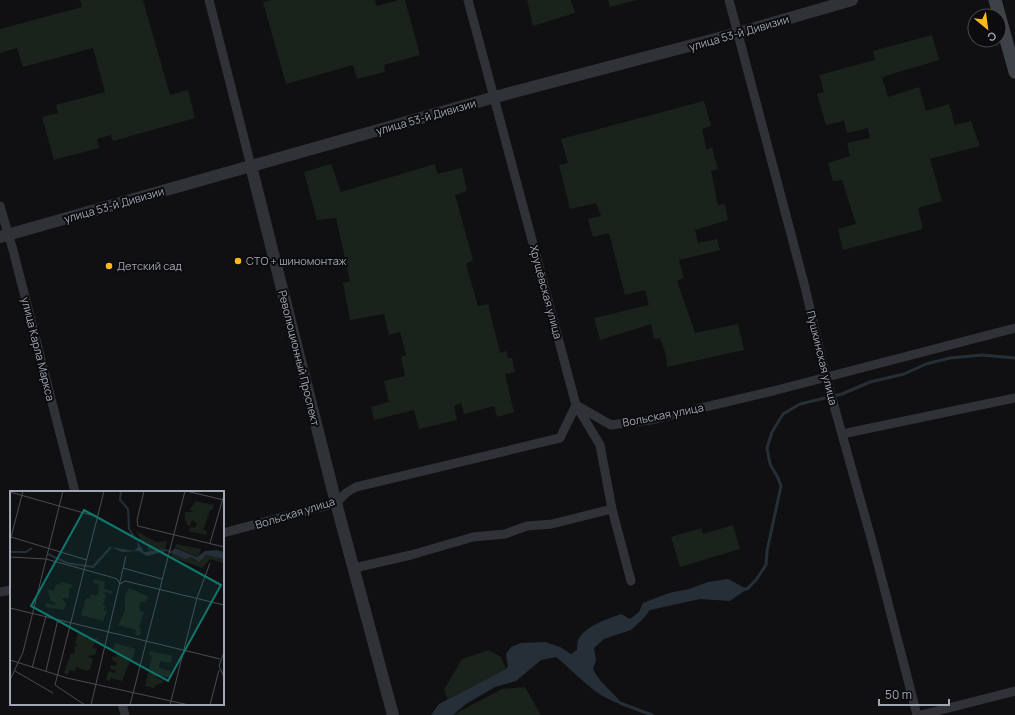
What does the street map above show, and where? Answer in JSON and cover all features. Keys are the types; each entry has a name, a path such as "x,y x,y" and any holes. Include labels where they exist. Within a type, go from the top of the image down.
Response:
{"main road":[{"path":"995,0 1015,72"}],"street":[{"name":"Революционный Проспект","path":"210,0 336,503 392,711"},
{"name":"Хрущёвская улица","path":"468,0 576,405 600,445 612,509 631,581"},
{"name":"Пушкинская улица","path":"729,0 805,287 826,377 875,553 917,715"},
{"name":"улица 53-й Дивизии","path":"4,236 495,97 738,34 820,5 852,0"},
{"name":"улица Карла Маркса","path":"0,206 4,236 75,491"},
{"name":"Вольская улица","path":"224,533 336,503 346,493 356,487 560,438 576,405 611,425 650,420 773,391 1015,328"},
{"path":"842,434 1015,398"},
{"path":"354,568 411,555 473,537 505,534 527,526 552,524 612,509"},
{"path":"0,592 10,590"},
{"path":"921,715 1015,691"},
{"path":"122,705 125,715"}],"shaded area":[{"path":"80,0 143,0 170,95 188,90 195,118 113,141 111,135 97,139 99,148 54,160 42,117 58,113 56,105 105,92 93,48 23,67 17,48 0,53 0,29 82,7"},
{"path":"270,0 375,0 377,6 399,0 405,0 420,55 384,65 385,72 357,79 353,65 286,84 263,2"},
{"path":"527,0 571,0 575,13 533,26"},
{"path":"608,0 637,0 610,7"},
{"path":"932,35 939,60 882,77 888,97 919,87 926,111 949,104 955,125 971,121 980,146 930,159 942,201 918,208 923,229 843,250 838,229 856,224 842,180 833,181 828,163 850,156 847,143 870,138 868,128 847,133 844,121 826,125 817,94 824,92 819,75 875,60 873,51"},
{"path":"704,101 711,126 702,129 706,149 712,148 718,169 711,171 718,205 725,204 728,220 695,230 698,243 717,239 720,250 679,260 684,278 677,281 695,333 738,324 744,350 667,367 666,355 660,338 654,339 651,324 600,340 594,318 649,305 645,290 625,295 609,233 593,237 588,219 601,216 596,203 570,209 559,165 568,163 561,139"},
{"path":"331,164 341,192 435,164 437,174 462,168 467,191 455,195 473,260 466,264 478,306 488,304 500,353 506,351 508,358 512,358 515,372 505,374 514,412 497,417 494,406 464,414 461,403 454,406 457,420 419,429 414,410 374,420 371,407 389,402 384,381 405,376 401,357 406,355 400,332 389,335 384,314 350,320 343,283 350,281 336,218 317,220 304,172"},
{"path":"733,525 740,549 680,567 671,537 701,528 703,534"},
{"path":"728,579 747,589 730,601 700,599 650,610 631,630 604,639 594,648 596,660 593,669 602,683 622,704 613,701 595,691 556,657 541,660 516,681 495,687 466,704 453,715 431,715 439,704 506,669 508,666 506,654 511,647 521,643 545,642 560,647 571,654 577,650 578,640 581,635 591,627 609,618 621,614 630,619 639,612 643,603 669,593 689,589 708,582"},
{"path":"489,650 501,657 506,669 448,699 444,690 462,659"},
{"path":"525,687 541,715 453,715 502,689"}],"waterway":[{"path":"743,589 747,589 756,580 766,565 767,551 781,486 770,464 767,448 772,432 783,414 800,404 842,394 870,382 904,374 926,364 950,358 982,355 1015,358"},
{"path":"620,703 652,715"}],"place":[{"name":"СТО + шиномонтаж","path":"238,261"},
{"name":"Детский сад","path":"109,266"}]}
